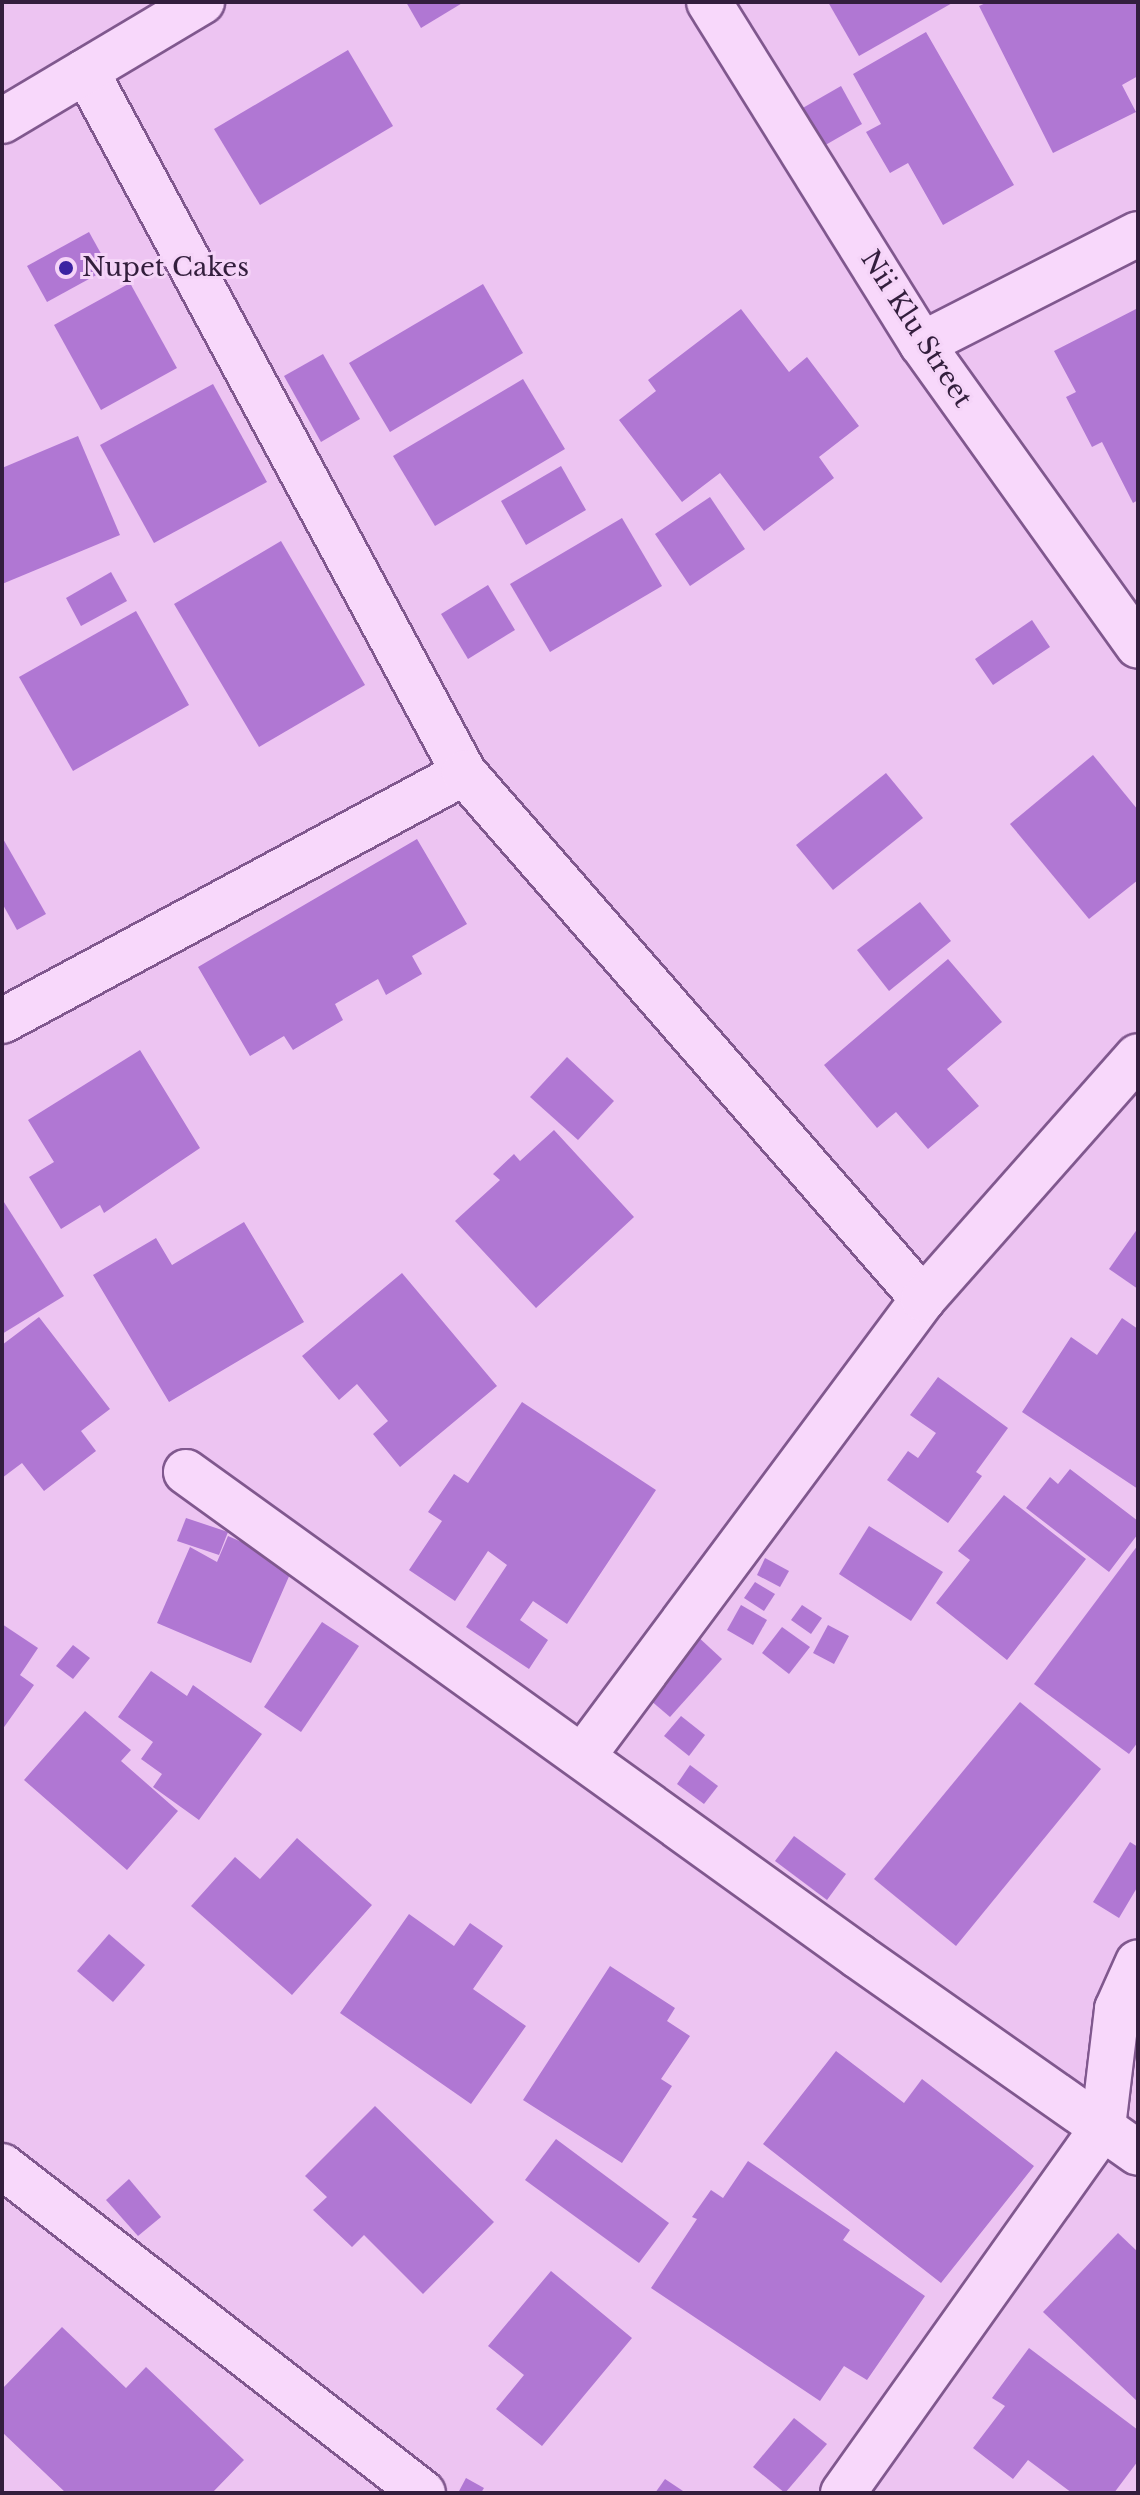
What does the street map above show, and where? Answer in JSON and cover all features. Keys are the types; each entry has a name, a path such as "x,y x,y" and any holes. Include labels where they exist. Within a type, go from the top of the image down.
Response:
{"street":[{"path":"2,121 202,2"},
{"name":"Nii Klu Street","path":"709,2 922,344 1138,646"},
{"path":"86,71 464,773 923,1299"},
{"path":"922,344 1138,234"},
{"path":"2,1021 464,773"},
{"path":"583,1756 923,1299 1138,1056"},
{"path":"186,1472 858,1956 1138,2153"},
{"path":"843,2493 1103,2127 1117,2009 1138,1962"},
{"path":"2,2166 423,2493"}],"building":[{"path":"406,2 464,2 421,28"},
{"path":"828,2 954,2 859,56"},
{"path":"988,2 1138,2 1138,76 1122,85 1136,112 1053,153 979,6"},
{"path":"926,32 1014,185 943,225 908,163 890,173 866,132 881,124 853,74"},
{"path":"348,50 393,126 260,205 214,129"},
{"path":"841,86 862,124 815,151 794,113"},
{"path":"89,232 109,268 47,302 27,266"},
{"path":"130,283 177,368 101,410 54,325"},
{"path":"483,284 523,353 390,432 349,363"},
{"path":"1138,308 1138,500 1133,503 1102,442 1092,447 1066,397 1076,392 1054,351"},
{"path":"741,309 789,372 807,357 859,426 819,457 834,478 764,531 720,473 682,502 619,420 656,391 648,380"},
{"path":"323,354 360,419 321,442 284,376"},
{"path":"523,379 565,449 435,526 393,456"},
{"path":"213,384 267,482 154,543 100,445"},
{"path":"78,436 120,535 2,584 2,468"},
{"path":"561,466 586,510 526,545 501,501"},
{"path":"710,497 745,549 690,586 655,534"},
{"path":"622,518 662,586 550,652 510,584"},
{"path":"281,541 365,685 259,747 174,604"},
{"path":"111,572 127,601 81,626 66,598"},
{"path":"488,585 515,630 468,659 441,614"},
{"path":"136,611 189,705 73,771 19,677"},
{"path":"1032,620 1050,647 993,685 975,659"},
{"path":"1093,755 1138,810 1138,880 1089,919 1010,824"},
{"path":"886,773 923,818 833,890 796,845"},
{"path":"2,837 46,914 17,930 2,903"},
{"path":"417,839 467,924 412,956 422,974 386,995 378,979 335,1004 343,1020 293,1050 284,1036 250,1056 198,967"},
{"path":"920,902 951,941 889,991 857,950"},
{"path":"948,959 1002,1022 947,1069 979,1106 928,1149 896,1112 877,1128 824,1065"},
{"path":"140,1050 200,1148 104,1213 100,1205 61,1229 29,1177 54,1162 28,1120"},
{"path":"567,1057 614,1101 578,1140 530,1097"},
{"path":"554,1130 634,1217 536,1308 455,1221 500,1180 493,1174 514,1154 520,1161"},
{"path":"2,1199 64,1296 2,1334"},
{"path":"244,1222 304,1322 169,1402 93,1275 156,1238 172,1265"},
{"path":"1138,1228 1138,1289 1109,1269"},
{"path":"402,1273 497,1386 400,1467 373,1434 388,1421 357,1384 339,1400 302,1356"},
{"path":"39,1317 110,1409 81,1431 96,1451 44,1491 22,1463 2,1478 2,1345"},
{"path":"1122,1318 1138,1329 1138,1489 1022,1412 1071,1337 1097,1355"},
{"path":"938,1377 1008,1428 976,1472 982,1476 948,1523 887,1480 908,1451 918,1458 936,1433 910,1415"},
{"path":"522,1402 656,1490 567,1624 533,1601 520,1620 548,1640 529,1669 466,1627 507,1565 488,1551 455,1601 409,1570 442,1521 428,1512 454,1474 468,1483"},
{"path":"1070,1469 1138,1521 1138,1534 1109,1572 1026,1508 1050,1477 1058,1484"},
{"path":"1004,1495 1086,1559 1007,1660 936,1603 970,1560 958,1551"},
{"path":"186,1518 228,1532 219,1555 177,1541"},
{"path":"869,1526 943,1572 911,1621 839,1574"},
{"path":"228,1536 294,1565 251,1663 157,1623 190,1547 217,1562"},
{"path":"1138,1545 1138,1742 1129,1754 1034,1684"},
{"path":"765,1558 789,1571 780,1587 757,1575"},
{"path":"755,1582 775,1594 764,1611 744,1598"},
{"path":"741,1605 767,1620 753,1645 727,1630"},
{"path":"802,1605 822,1618 811,1634 791,1620"},
{"path":"322,1622 359,1646 301,1732 264,1707"},
{"path":"2,1624 38,1648 20,1675 34,1685 2,1730"},
{"path":"828,1625 849,1636 834,1664 813,1653"},
{"path":"782,1627 810,1647 789,1674 762,1653"},
{"path":"696,1635 722,1659 670,1717 643,1694"},
{"path":"73,1645 90,1658 73,1679 56,1666"},
{"path":"151,1671 187,1696 193,1685 262,1734 199,1820 153,1787 162,1774 141,1759 153,1742 118,1717"},
{"path":"1020,1702 1101,1769 956,1946 874,1879"},
{"path":"85,1711 131,1750 121,1761 178,1811 127,1870 24,1780"},
{"path":"681,1716 705,1735 689,1756 664,1736"},
{"path":"690,1765 718,1786 704,1804 677,1784"},
{"path":"794,1836 846,1874 827,1900 775,1861"},
{"path":"297,1838 372,1905 292,1995 191,1906 235,1857 260,1879"},
{"path":"1130,1842 1138,1847 1138,1886 1119,1918 1093,1902"},
{"path":"409,1914 454,1946 470,1923 503,1946 473,1989 526,2026 471,2104 340,2013"},
{"path":"109,1934 145,1965 113,2002 77,1971"},
{"path":"610,1966 675,2008 667,2021 690,2036 661,2079 672,2086 622,2163 523,2100"},
{"path":"836,2051 904,2103 922,2079 1034,2166 941,2283 763,2144"},
{"path":"375,2106 494,2222 423,2294 364,2235 352,2247 313,2210 327,2197 305,2176"},
{"path":"556,2139 669,2223 639,2263 525,2180"},
{"path":"748,2161 850,2230 843,2240 925,2296 867,2380 844,2366 820,2401 651,2288 697,2219 692,2217 711,2190 723,2198"},
{"path":"129,2179 161,2217 138,2236 106,2200"},
{"path":"1118,2233 1138,2252 1138,2402 1043,2312"},
{"path":"551,2271 632,2338 542,2446 496,2409 524,2375 488,2346"},
{"path":"62,2327 126,2388 146,2367 244,2460 212,2493 66,2493 2,2432 2,2389"},
{"path":"1029,2348 1138,2430 1138,2461 1114,2493 1072,2493 1028,2460 1013,2479 973,2448 1005,2406 992,2398"},
{"path":"794,2418 827,2444 785,2493 753,2467"},
{"path":"466,2478 484,2488 481,2493 458,2493"},
{"path":"665,2479 686,2493 655,2493"}],"place":[{"name":"Nupet Cakes","path":"66,268"}]}
